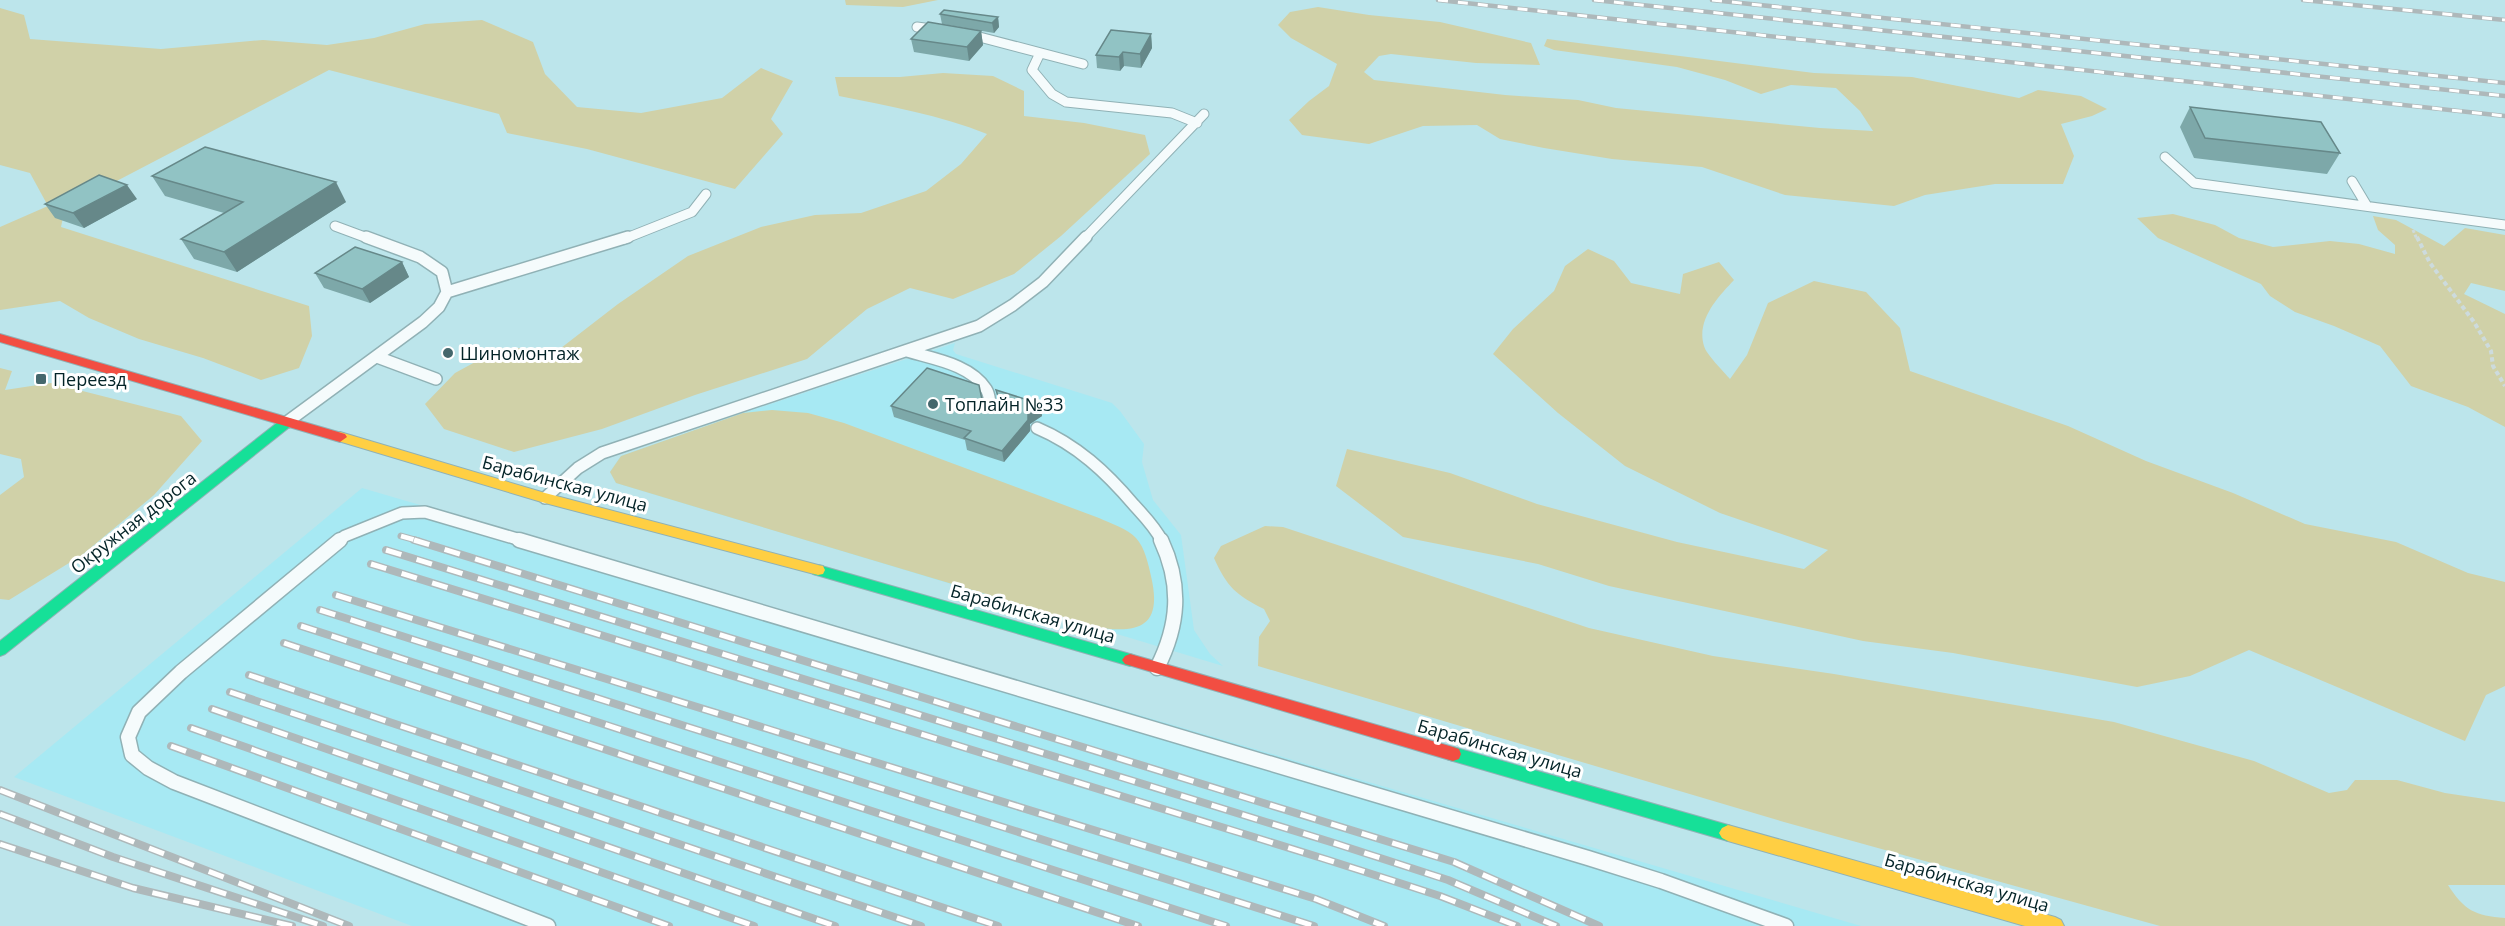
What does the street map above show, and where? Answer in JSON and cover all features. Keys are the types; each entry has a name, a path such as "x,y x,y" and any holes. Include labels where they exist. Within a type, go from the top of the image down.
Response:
{"main road":[{"name":"Барабинская улица","path":"0,339 70,357 545,498 842,576 2055,926"},
{"name":"Окружная дорога","path":"0,650 288,422"}],"lane":[{"path":"917,27 951,32"},
{"path":"962,33 1083,64"},
{"path":"545,498 578,468 602,453 979,326 1013,305 1043,282 1201,118 1066,102 1052,94 1032,70 1040,53"},
{"path":"2165,158 2194,183 2505,225"},
{"path":"2352,181 2367,206"},
{"path":"447,292 626,238 692,212 706,194"},
{"path":"288,422 423,322 439,307 447,292 442,272 420,256 335,226"},
{"path":"907,351 956,367 974,376 987,390 988,408 995,414"},
{"path":"377,357 436,379"},
{"path":"1037,428 1084,453 1110,476 1147,520 1163,544 1170,569 1175,617 1169,643 1157,668"},
{"path":"548,926 174,782 148,768 132,755 128,737 139,712 181,672 345,536 402,513 425,512 1587,858 1661,881 1786,926"}],"path":[{"path":"2401,211 2430,263 2474,322 2491,351 2493,366 2505,386"}],"shaded area":[{"path":"955,343 953,350 956,354 1112,403 1120,411 1144,444 1142,462 1153,500 1181,535 1194,630 1210,654 1223,666 616,483 610,472 621,456"},
{"path":"362,488 1861,926 412,926 14,777"}],"green space":[{"path":"845,0 938,0 903,7 846,5"},
{"path":"1318,7 1440,22 1531,43 1540,65 1476,63 1391,54 1379,56 1364,72 1374,80 1505,95 1578,100 1616,108 1873,131 1860,111 1836,88 1791,85 1761,94 1725,80 1677,67 1554,50 1544,46 1547,39 1814,73 1912,77 2019,98 2038,90 2081,96 2107,109 2092,116 2061,124 2074,156 2063,184 1995,184 1925,195 1894,206 1785,195 1702,167 1612,159 1544,148 1500,139 1477,125 1423,126 1369,144 1302,135 1289,120 1329,86 1337,64 1291,38 1278,25 1290,12"},
{"path":"0,8 24,15 30,39 161,49 263,40 327,45 374,38 425,24 482,20 533,42 545,74 577,107 641,113 722,98 761,68 793,81 771,119 783,134 735,189 587,149 507,133 499,114 329,70 65,208 61,227 309,306 312,336 299,368 261,380 203,358 139,339 89,318 60,301 0,310 0,227 48,206 30,173 0,165"},
{"path":"943,73 993,76 1024,91 1024,116 1084,123 1145,135 1150,154 1061,236 1014,274 953,299 910,288 867,309 807,359 695,395 602,429 514,452 444,429 425,404 455,373 501,348 561,348 618,304 688,256 761,227 815,215 861,213 926,191 961,164 987,134 933,116 839,96 835,77 900,77"},
{"path":"2173,214 2215,225 2239,238 2273,247 2330,241 2359,244 2395,254 2395,245 2378,230 2373,216 2396,220 2444,246 2465,228 2505,235 2505,291 2471,283 2464,294 2505,314 2505,427 2468,407 2411,386 2380,346 2295,312 2270,296 2261,284 2158,238 2137,218"},
{"path":"1588,249 1614,261 1631,283 1680,294 1683,274 1719,262 1734,280 1710,310 1702,336 1708,354 1730,379 1747,355 1768,303 1814,281 1866,292 1900,328 1910,371 2068,426 2146,461 2233,493 2305,524 2396,542 2468,573 2505,582 2505,686 2486,695 2465,741 2249,650 2190,676 2137,687 1953,653 1863,641 1609,586 1538,564 1403,537 1336,486 1347,449 1450,473 1537,504 1677,542 1804,569 1828,550 1720,513 1625,466 1558,413 1493,354 1513,329 1554,291 1565,266"},
{"path":"0,368 12,371 5,390 51,383 181,416 202,441 154,495 82,555 9,600 0,599 0,495 24,477 21,459 0,454"},
{"path":"772,410 808,413 844,423 1124,529 1139,542 1147,561 1154,593 1154,606 1150,616 1144,623 1135,627 1111,629 1095,627 616,483 610,472 621,456 743,413"},
{"path":"1265,526 1283,527 1589,628 1713,656 1834,674 2114,722 2254,761 2329,793 2347,790 2355,780 2397,780 2445,793 2505,802 2505,885 2448,885 2465,906 2486,916 2505,918 2505,926 2160,926 1784,822 1258,666 1259,637 1270,621 1264,609 1233,589 1214,558 1221,546"}],"building":[{"path":"944,10 998,17 992,23 940,14"},
{"path":"928,22 981,31 967,47 911,39"},
{"path":"1111,30 1151,34 1140,54 1123,52 1119,57 1096,55"},
{"path":"2190,107 2321,122 2340,153 2205,138"},
{"path":"205,147 336,182 224,252 181,239 243,202 152,176"},
{"path":"99,175 127,185 73,213 45,204"},
{"path":"355,247 402,262 362,289 315,273"},
{"path":"927,368 979,385 982,400 991,410 998,409 1001,405 996,390 1041,404 1028,413 1028,420 1002,451 964,438 971,431 891,406"}],"railway":[{"path":"1438,0 2505,116"},
{"path":"1594,0 2505,96"},
{"path":"1712,0 2505,83"},
{"path":"2303,0 2505,20"},
{"path":"401,536 419,541"},
{"path":"414,540 1454,862 1599,926"},
{"path":"386,550 1334,843 1448,880 1556,926"},
{"path":"371,564 1328,860 1440,896 1517,926"},
{"path":"336,595 1316,899 1384,926"},
{"path":"320,610 1314,926"},
{"path":"301,626 1226,926"},
{"path":"284,643 1138,926"},
{"path":"249,675 998,926"},
{"path":"230,692 921,926"},
{"path":"212,709 835,926"},
{"path":"191,728 754,926"},
{"path":"171,746 669,926"},
{"path":"0,790 349,926"},
{"path":"0,814 113,857 323,926"},
{"path":"0,844 133,888 292,926"}],"traffic: fast":[{"path":"0,650 287,422"},
{"path":"818,570 1130,660"},
{"path":"1453,754 1728,833"}],"traffic: slow":[{"path":"340,437 545,498 818,570"},
{"path":"1728,833 2055,926"}],"traffic: jam":[{"path":"0,338 340,437"},
{"path":"1130,660 1453,754"}],"place":[{"name":"Шиномонтаж","path":"448,353"},
{"name":"Переезд","path":"41,379"},
{"name":"Топлайн №33","path":"933,404"}]}
